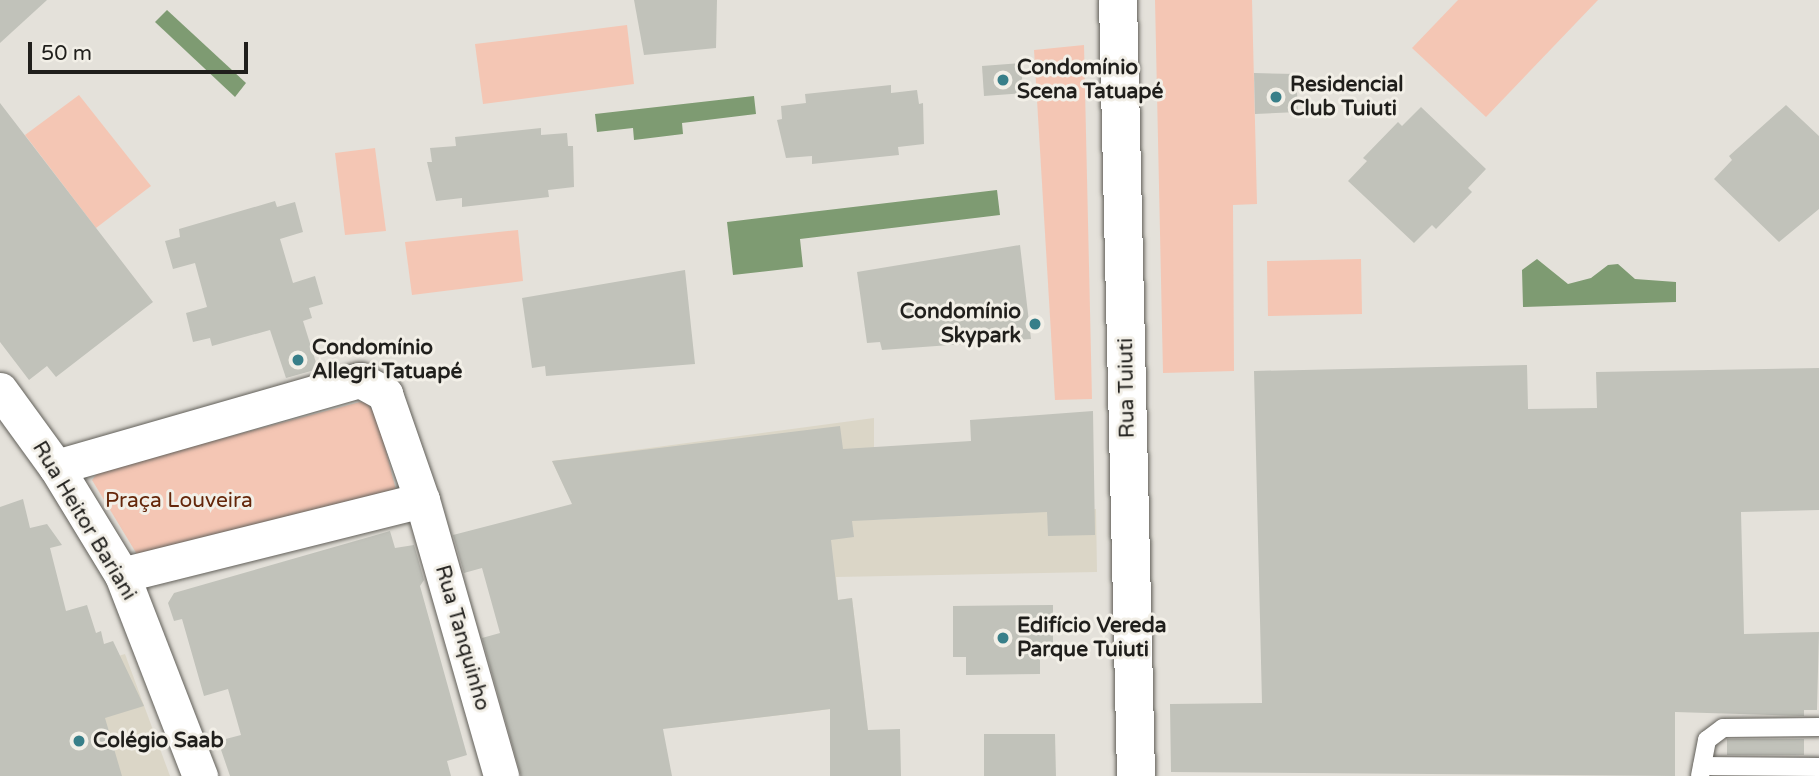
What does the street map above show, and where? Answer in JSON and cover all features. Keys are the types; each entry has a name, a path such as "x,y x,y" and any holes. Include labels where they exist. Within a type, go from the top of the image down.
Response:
{"street":[{"name":"Rua Tuiuti","path":"1118,0 1136,776"},
{"path":"56,467 360,380 385,394 422,500 122,575"},
{"name":"Rua Heitor Bariani","path":"0,390 56,467 122,575 200,776"},
{"name":"Rua Tanquinho","path":"422,500 501,776"}],"lane":[{"path":"1819,727 1723,728 1707,740 1701,771 1819,767"}],"shaded area":[{"path":"167,10 246,83 235,97 155,22"},
{"path":"754,96 756,114 682,123 683,134 634,140 633,128 597,132 595,114"},
{"path":"997,190 1000,215 800,239 803,267 733,275 727,222"},
{"path":"1537,259 1568,284 1591,278 1608,265 1618,264 1635,279 1676,282 1676,302 1523,307 1522,270"},
{"path":"874,418 874,520 1096,509 1097,572 836,577 838,600 852,598 865,705 679,727 552,461"},
{"name":"Colégio Saab","path":"125,654 170,776 0,776 0,691"}],"green space":[{"path":"1155,0 1252,0 1257,204 1233,205 1234,371 1163,373"},
{"path":"1458,0 1598,0 1486,117 1412,48"},
{"path":"627,25 634,84 483,104 475,44"},
{"path":"1084,45 1092,399 1055,400 1034,50"},
{"path":"79,95 151,186 96,228 25,135"},
{"path":"375,148 386,231 345,235 335,153"},
{"path":"518,230 523,281 412,295 405,242"},
{"path":"1361,259 1362,314 1268,316 1267,261"},
{"name":"Praça Louveira","path":"360,402 367,403 377,416 396,490 138,556 92,480 99,471"}],"building":[{"path":"0,0 47,0 0,43"},
{"path":"634,0 717,0 716,48 644,55"},
{"name":"Condomínio Scena Tatuapé","path":"1021,63 1023,93 984,96 982,66"},
{"name":"Residencial Club Tuiuti","path":"1254,73 1296,74 1298,112 1255,114"},
{"path":"891,85 891,93 917,90 919,104 923,103 924,144 898,147 899,155 812,164 812,156 786,158 777,120 782,119 781,106 806,103 805,94"},
{"path":"0,103 153,302 56,377 47,366 29,380 0,342"},
{"path":"1786,105 1819,136 1819,209 1779,242 1714,179 1732,160 1729,156"},
{"path":"1421,107 1486,169 1468,188 1472,192 1436,229 1432,225 1414,243 1348,181 1367,161 1363,158 1398,122 1402,126"},
{"path":"541,128 541,135 567,133 568,146 573,146 574,187 548,190 549,197 462,207 462,198 436,201 427,162 432,162 430,148 456,146 455,137"},
{"path":"275,201 277,207 295,202 303,232 280,239 293,283 315,276 323,304 309,308 312,318 303,321 318,369 286,378 270,330 212,346 210,338 193,342 186,313 207,307 195,263 173,269 165,241 180,237 179,229"},
{"path":"1020,245 1031,339 882,350 880,342 867,343 857,272"},
{"path":"685,270 695,364 546,376 545,366 532,368 522,298"},
{"path":"1527,365 1528,409 1597,408 1596,372 1819,368 1819,510 1741,512 1744,634 1819,632 1817,710 1804,710 1804,716 1675,712 1675,776 1171,772 1170,704 1262,703 1254,371"},
{"path":"1093,411 1095,535 1048,536 1047,512 852,521 854,537 831,540 838,600 852,598 868,730 900,729 901,776 830,776 830,709 663,729 672,776 521,776 482,638 500,633 482,568 464,573 453,535 572,504 552,461 840,426 843,449 971,441 970,420"},
{"path":"23,499 30,528 47,524 62,545 50,548 66,611 87,605 96,633 101,631 104,644 113,641 144,706 105,718 122,776 0,776 0,507"},
{"path":"390,531 395,548 414,545 424,580 420,586 467,755 447,761 451,776 230,776 218,741 241,735 228,689 204,696 182,619 174,621 168,603 174,593"},
{"name":"Edifício Vereda Parque Tuiuti","path":"1053,605 1053,657 1040,657 1040,674 966,675 966,657 953,657 953,606"},
{"path":"984,734 1055,734 1056,776 984,776"},
{"path":"1727,739 1804,739 1804,755 1727,755"}],"place":[{"name":"Condomínio Scena Tatuapé","path":"1003,80"},
{"name":"Residencial Club Tuiuti","path":"1276,97"},
{"name":"Condomínio Skypark","path":"1035,324"},
{"name":"Condomínio Allegri Tatuapé","path":"298,360"},
{"name":"Edifício Vereda Parque Tuiuti","path":"1003,638"},
{"name":"Colégio Saab","path":"79,741"}]}
